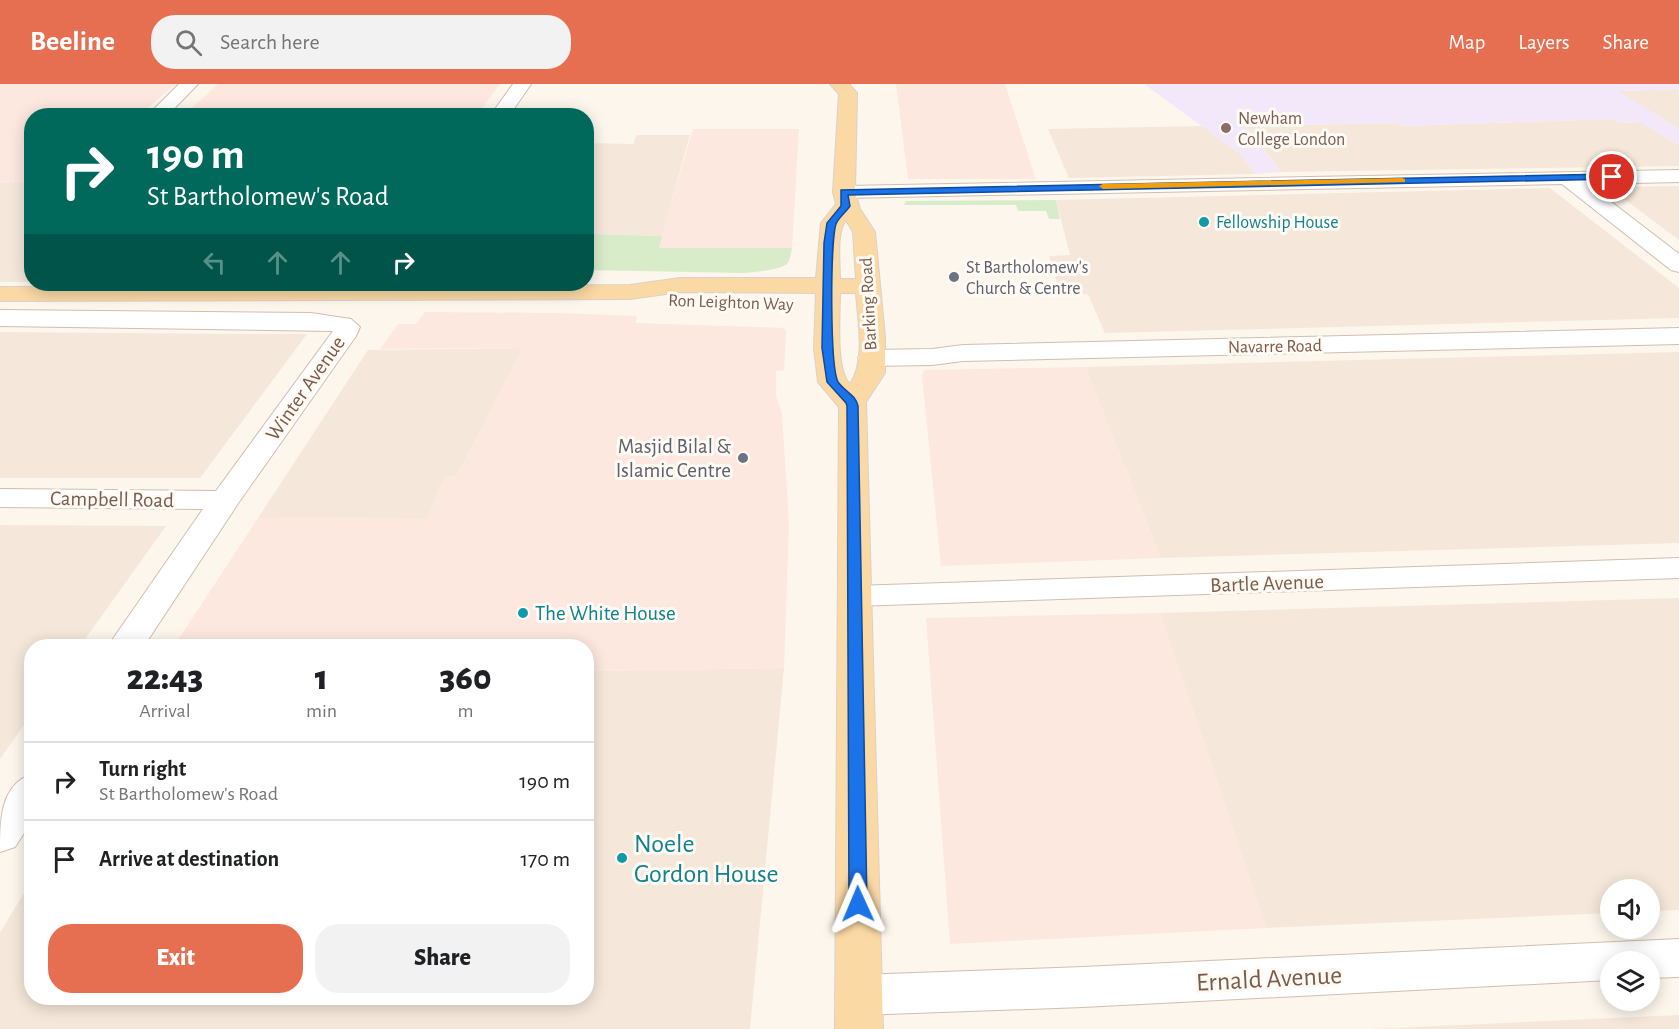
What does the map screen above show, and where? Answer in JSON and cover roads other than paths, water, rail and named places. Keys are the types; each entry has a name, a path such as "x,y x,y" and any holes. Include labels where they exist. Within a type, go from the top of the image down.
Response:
{"main road":[{"name":"Barking Road","path":"845,199 860,221 864,232 869,295 871,373 852,402 832,382 827,348 829,243 832,223 845,199 849,87"},
{"name":"Ron Leighton Way","path":"0,294 188,291"},
{"name":"Ron Leighton Way","path":"478,291 630,292 675,303 869,295"},
{"path":"852,402 859,1012"}],"street":[{"path":"164,108 189,84"},
{"path":"505,108 522,84"},
{"path":"845,199 1679,176"},
{"path":"1567,178 1679,265"},
{"name":"Winter Avenue","path":"0,318 311,321 342,324 347,327 344,336 225,500 131,639"},
{"name":"Navarre Road","path":"871,358 932,357 963,353 1679,336"},
{"name":"Campbell Road","path":"0,498 225,500"},
{"name":"Bartle Avenue","path":"855,596 1679,568"},
{"path":"0,836 24,800"},
{"name":"Ernald Avenue","path":"859,1012 1083,987 1679,958"}],"place":[{"name":"Newham College London","path":"1226,128"},
{"name":"Fellowship House","path":"1204,222"},
{"name":"St Bartholomew's Church & Centre","path":"954,277"},
{"name":"Masjid Bilal & Islamic Centre","path":"743,458"},
{"name":"The White House","path":"523,613"},
{"name":"Noele Gordon House","path":"622,858"}]}
